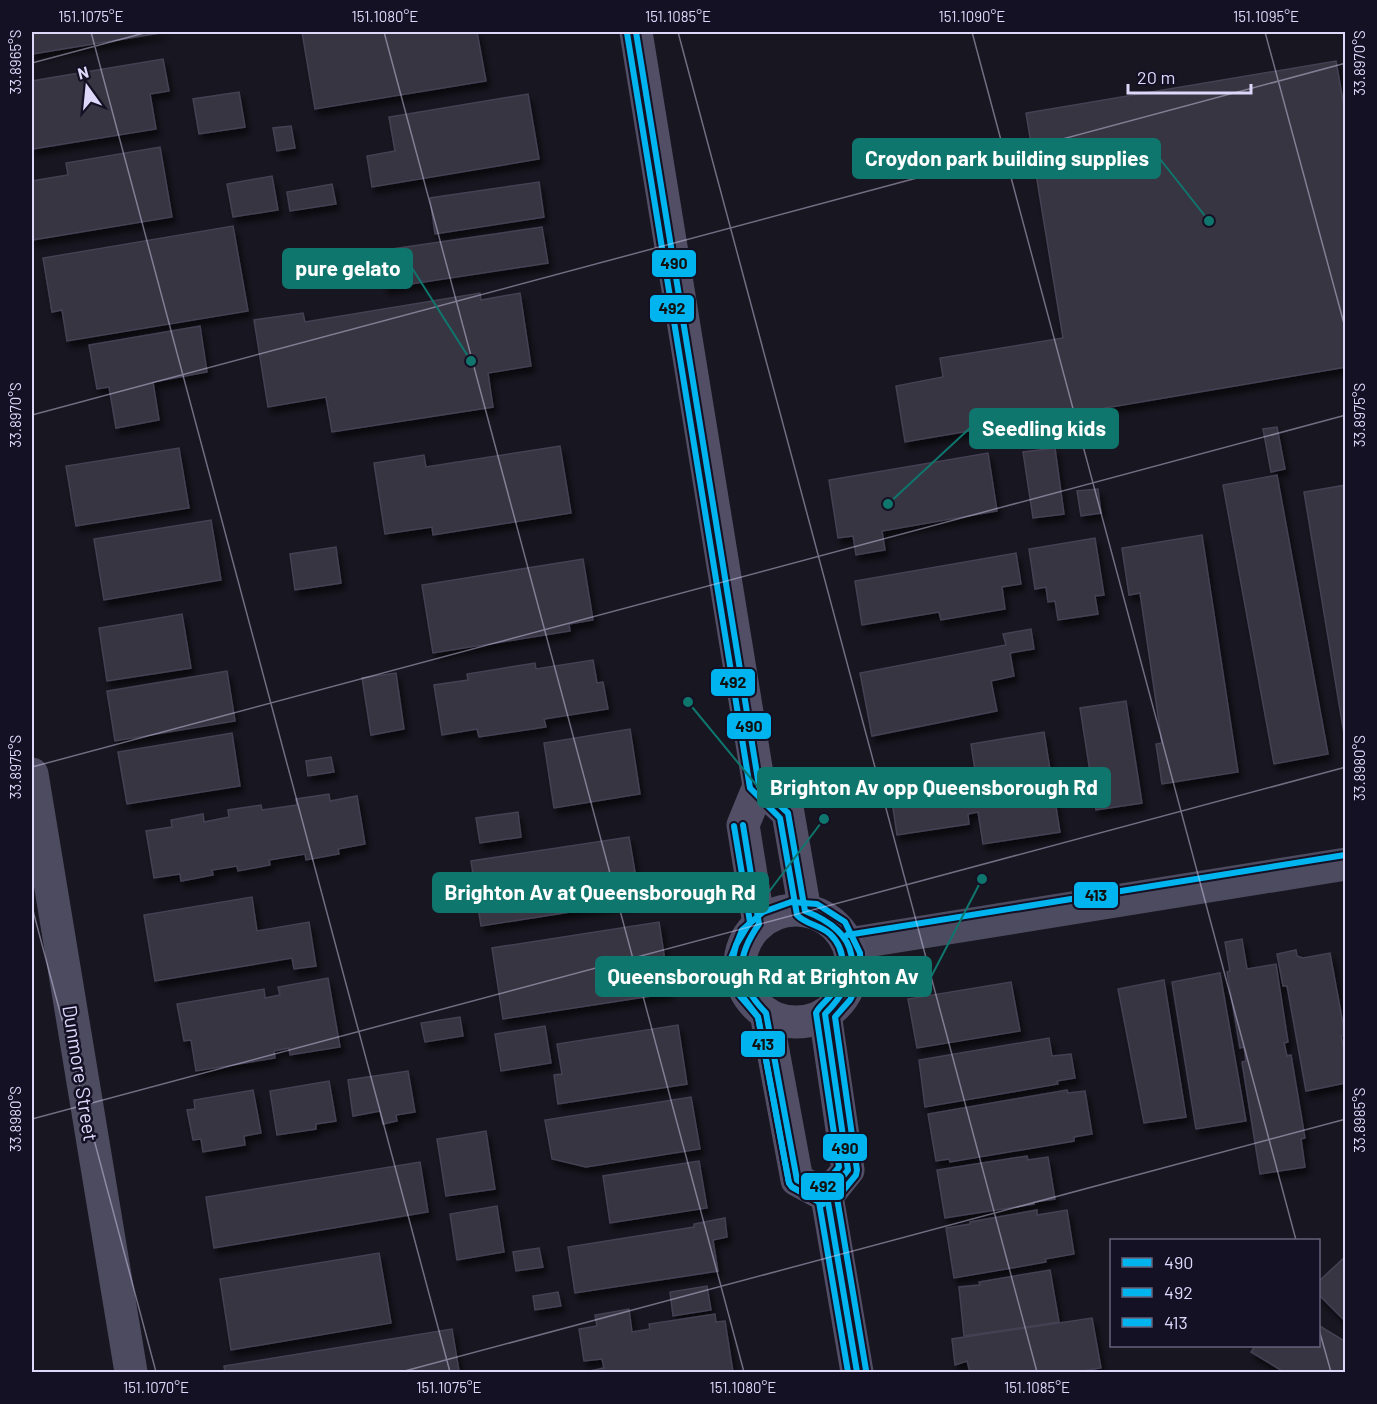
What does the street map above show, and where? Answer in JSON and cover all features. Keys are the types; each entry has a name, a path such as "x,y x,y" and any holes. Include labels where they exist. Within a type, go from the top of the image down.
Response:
{"main road":[{"path":"636,32 759,786 743,825 759,924"},
{"path":"759,786 788,813 805,910"},
{"path":"789,910 805,910 831,922 841,932 848,944 852,960 852,976 837,1004 825,1014 811,1020 795,1022 766,1013 753,1001 745,987 740,970 742,953 748,937 759,924 773,915 789,910"},
{"path":"766,1013 797,1180 827,1196"},
{"path":"825,1014 848,1170 827,1196 856,1372"}],"street":[{"name":"Dunmore Street","path":"32,774 130,1372"},
{"path":"848,944 1346,864"}],"building":[{"path":"32,32 166,32 32,54"},
{"path":"302,32 477,32 486,81 315,109"},
{"path":"163,59 169,91 150,94 156,129 32,149 32,81"},
{"path":"1336,61 1346,118 1346,367 905,442 896,386 943,377 940,358 1063,338 1026,113"},
{"path":"239,92 245,127 199,134 193,99"},
{"path":"528,94 539,159 372,187 367,156 395,151 389,117"},
{"path":"291,126 295,148 277,151 273,128"},
{"path":"160,147 172,217 32,240 32,181 68,175 66,163"},
{"path":"272,176 278,210 233,217 227,184"},
{"path":"539,182 544,217 435,234 430,198"},
{"path":"332,184 336,204 290,211 287,192"},
{"path":"233,226 248,311 67,341 62,310 52,312 43,258"},
{"path":"542,227 548,263 385,288 379,251"},
{"path":"480,293 481,300 520,293 531,366 488,373 493,407 332,432 326,397 268,407 254,320 303,313 305,322"},
{"path":"200,326 207,372 153,382 159,420 116,428 109,387 97,389 89,345"},
{"path":"1277,427 1285,469 1271,472 1263,429"},
{"path":"560,446 571,513 433,535 432,527 385,534 374,463 424,455 426,467"},
{"path":"179,448 189,508 76,526 66,466"},
{"path":"1055,448 1064,514 1033,518 1023,452"},
{"path":"988,453 997,511 882,531 885,550 856,555 853,536 838,538 829,480"},
{"path":"1277,475 1328,754 1274,764 1223,485"},
{"path":"1346,485 1346,746 1304,492"},
{"path":"1098,489 1101,513 1081,516 1077,491"},
{"path":"211,520 221,580 104,600 94,539"},
{"path":"1202,535 1238,772 1162,784 1156,744 1162,743 1140,593 1129,595 1122,548"},
{"path":"1095,538 1104,595 1095,596 1098,614 1058,620 1055,601 1048,602 1046,587 1035,589 1029,549"},
{"path":"336,547 341,583 295,590 290,554"},
{"path":"1016,553 1021,584 1002,587 1005,609 941,620 939,612 862,625 855,581"},
{"path":"583,559 593,620 569,624 570,631 433,653 422,585"},
{"path":"182,614 191,668 107,681 99,628"},
{"path":"1031,629 1034,649 1010,653 1014,676 991,681 997,711 872,736 860,673 1006,645 1003,634"},
{"path":"593,660 597,683 603,682 608,709 544,719 546,727 479,737 477,729 442,735 434,685 468,680 467,674 535,663 536,669"},
{"path":"227,671 235,721 115,741 107,691"},
{"path":"396,673 404,729 371,735 362,678"},
{"path":"1126,701 1142,803 1096,810 1080,708"},
{"path":"630,729 640,794 554,808 544,743"},
{"path":"1044,732 1060,832 983,844 978,812 968,814 969,824 897,835 889,781 959,770 960,779 976,777 971,744"},
{"path":"232,733 240,786 127,804 118,752"},
{"path":"331,757 334,772 308,776 306,761"},
{"path":"329,794 330,801 357,796 365,844 338,849 339,854 306,860 305,854 269,860 270,865 238,871 237,866 212,870 213,875 181,881 180,874 154,878 146,831 172,827 171,820 203,814 204,822 229,817 228,810 261,805 262,810 297,805 296,799"},
{"path":"518,812 521,837 480,843 476,818"},
{"path":"629,837 635,872 629,873 633,902 481,926 471,861"},
{"path":"252,897 257,931 309,922 316,966 294,969 292,958 155,981 144,915"},
{"path":"659,922 670,993 503,1019 492,948"},
{"path":"1242,939 1247,969 1276,964 1288,1042 1284,1043 1287,1056 1291,1055 1305,1138 1301,1139 1305,1167 1260,1174 1242,1062 1246,1061 1244,1047 1240,1048 1227,972 1230,971 1225,942"},
{"path":"1296,950 1297,956 1303,958 1330,953 1345,1035 1341,1036 1346,1060 1346,1083 1306,1091 1287,986 1283,986 1277,954"},
{"path":"1220,973 1246,1121 1196,1129 1172,982"},
{"path":"328,978 340,1047 290,1055 289,1048 274,1051 275,1058 196,1071 191,1040 184,1041 177,1004 264,989 265,998 280,995 278,987"},
{"path":"1164,980 1186,1117 1144,1123 1118,989"},
{"path":"1011,982 1020,1031 917,1048 908,999"},
{"path":"460,1017 463,1036 425,1042 421,1023"},
{"path":"678,1025 687,1084 558,1104 554,1075 562,1074 557,1044"},
{"path":"545,1026 551,1063 501,1071 495,1034"},
{"path":"1049,1038 1052,1056 1071,1054 1075,1078 1057,1081 1058,1084 925,1107 919,1060"},
{"path":"408,1071 415,1112 396,1115 397,1121 383,1124 380,1111 353,1116 348,1080"},
{"path":"329,1081 336,1121 316,1124 316,1129 277,1135 270,1091"},
{"path":"253,1090 261,1133 244,1136 245,1145 203,1152 201,1139 193,1140 187,1110 195,1109 194,1100"},
{"path":"1067,1090 1068,1093 1085,1091 1092,1134 1074,1137 1074,1141 950,1162 949,1159 936,1161 928,1114"},
{"path":"691,1097 700,1149 586,1167 552,1159 545,1120"},
{"path":"486,1131 495,1189 446,1196 437,1139"},
{"path":"1027,1156 1028,1160 1048,1157 1055,1199 945,1218 937,1170"},
{"path":"699,1161 707,1208 610,1223 603,1176"},
{"path":"420,1162 428,1212 214,1248 206,1197"},
{"path":"497,1206 504,1252 457,1260 450,1214"},
{"path":"1037,1210 1037,1215 1067,1210 1074,1254 1045,1259 1046,1262 954,1278 946,1228"},
{"path":"725,1218 727,1237 713,1240 718,1271 575,1293 568,1247 694,1227 694,1224"},
{"path":"539,1248 543,1267 516,1271 513,1252"},
{"path":"379,1253 391,1323 231,1350 220,1279"},
{"path":"1346,1256 1345,1321 1320,1296 1320,1280"},
{"path":"1050,1270 1059,1322 964,1336 959,1287 980,1285 979,1282"},
{"path":"707,1286 711,1310 673,1316 670,1292"},
{"path":"558,1292 561,1306 535,1310 533,1296"},
{"path":"629,1309 632,1332 650,1329 649,1324 715,1314 716,1322 725,1321 733,1372 585,1372 604,1368 602,1359 584,1361 579,1329 597,1326 595,1315"},
{"path":"1092,1318 1101,1368 1075,1372 970,1372 967,1361 955,1365 952,1339"},
{"path":"1320,1326 1346,1342 1346,1372 1284,1372 1251,1352 1254,1347 1320,1347"},
{"path":"452,1329 459,1371 225,1372 224,1366"}],"transit line":[{"name":"490","path":"636,32 759,786 788,813 805,911 838,930 847,942 851,955 851,969 847,983 825,1014 848,1170 827,1196 857,1372"},
{"name":"492","path":"627,33 750,788 780,818 797,915 830,934 840,948 842,956 842,972 836,988 816,1013 839,1167 819,1191 818,1196 848,1372"},
{"name":"490","path":"743,825 759,924 745,949 742,960 744,981 756,1002 766,1013 797,1180 827,1196"},
{"name":"492","path":"734,826 750,922 736,945 732,971 735,984 740,996 758,1017 789,1183 792,1187 823,1204"},
{"name":"413","path":"847,935 1345,855"},
{"name":"413","path":"819,1202 789,1183 758,1017 736,988 731,958 742,930 763,912 791,902 817,904 845,922 860,953 861,973 858,984 850,1000 835,1017 857,1170 856,1175 837,1198 866,1370"}],"place":[{"name":"Croydon park building supplies","path":"1209,221"},
{"name":"pure gelato","path":"471,361"},
{"name":"Seedling kids","path":"888,504"},
{"name":"Brighton Av opp Queensborough Rd","path":"688,702"},
{"name":"Brighton Av at Queensborough Rd","path":"824,819"},
{"name":"Queensborough Rd at Brighton Av","path":"982,879"}]}
